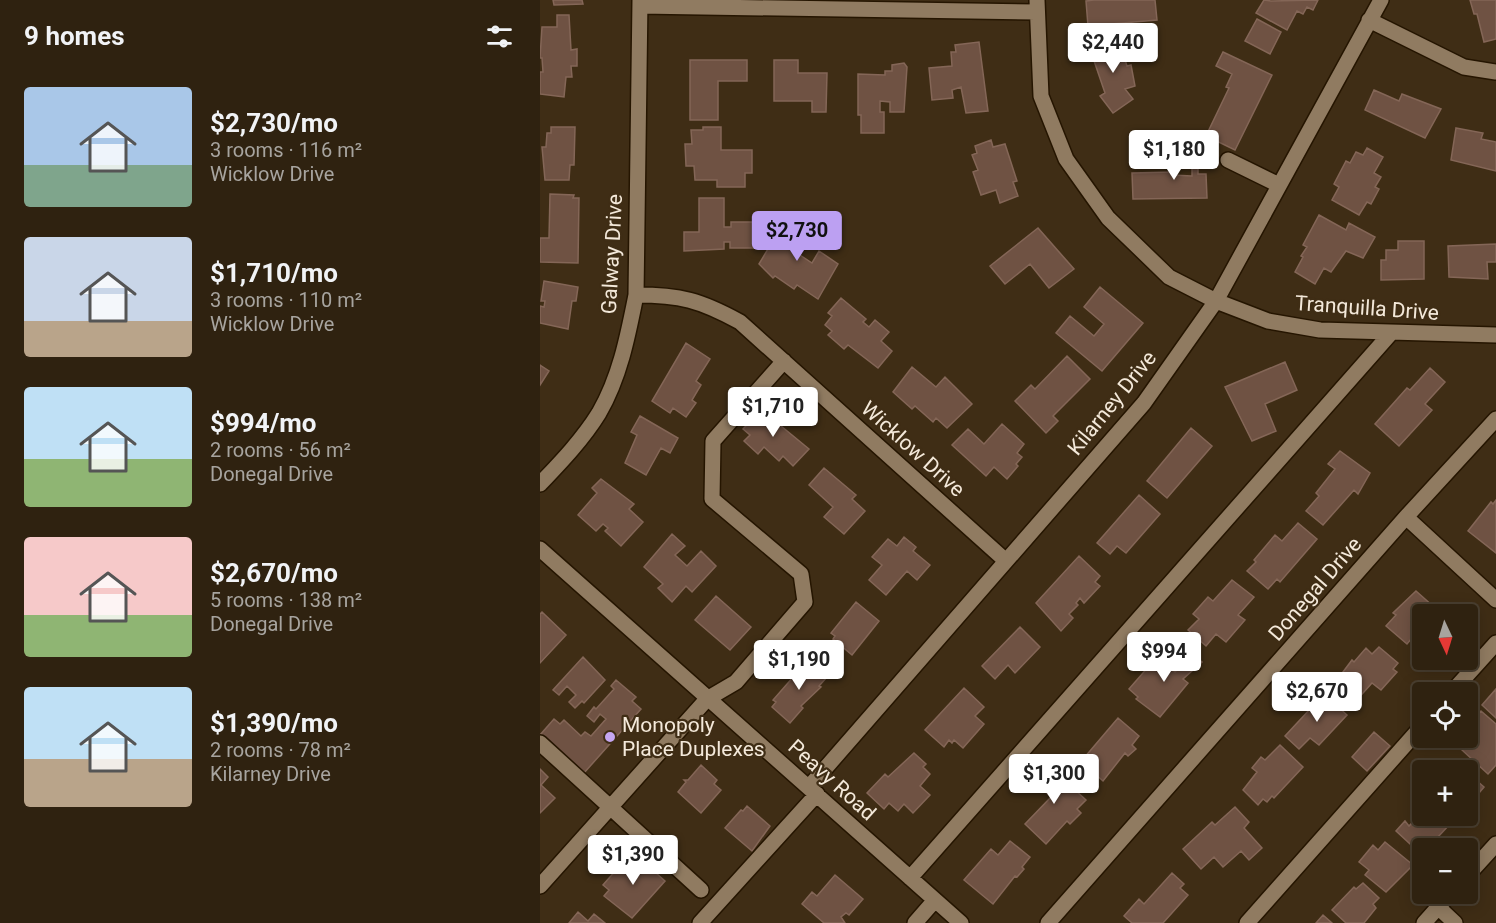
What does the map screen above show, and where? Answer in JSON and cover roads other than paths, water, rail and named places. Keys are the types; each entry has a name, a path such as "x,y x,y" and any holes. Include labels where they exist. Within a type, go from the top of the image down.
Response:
{"street":[{"name":"Kilarney Drive","path":"700,923 1006,561 1144,403 1216,301 1382,0"},
{"path":"640,3 1037,6"},
{"name":"Galway Drive","path":"540,484 570,452 599,413 616,376 627,341 636,295 640,3"},
{"name":"Tranquilla Drive","path":"1037,6 1041,96 1066,159 1115,226 1169,277 1216,301 1268,321 1320,330 1496,335"},
{"path":"1370,20 1464,67 1496,72"},
{"path":"1228,160 1279,185"},
{"name":"Wicklow Drive","path":"636,295 672,295 708,304 740,322 1006,561"},
{"path":"910,878 1391,333"},
{"path":"540,886 707,699 736,682 805,602 801,574 712,499 713,441 784,362"},
{"name":"Donegal Drive","path":"1048,923 1406,517 1496,419"},
{"path":"1406,517 1496,600"},
{"name":"Peavy Road","path":"540,549 961,923"},
{"path":"1461,682 1496,643"},
{"path":"1247,923 1412,737"},
{"path":"540,743 701,890"},
{"path":"1478,864 1496,844"},
{"path":"915,923 935,900"},
{"path":"1424,923 1441,904"},
{"path":"1438,907 1455,923"}],"place":[{"name":"Monopoly Place Duplexes","path":"610,737"}]}
